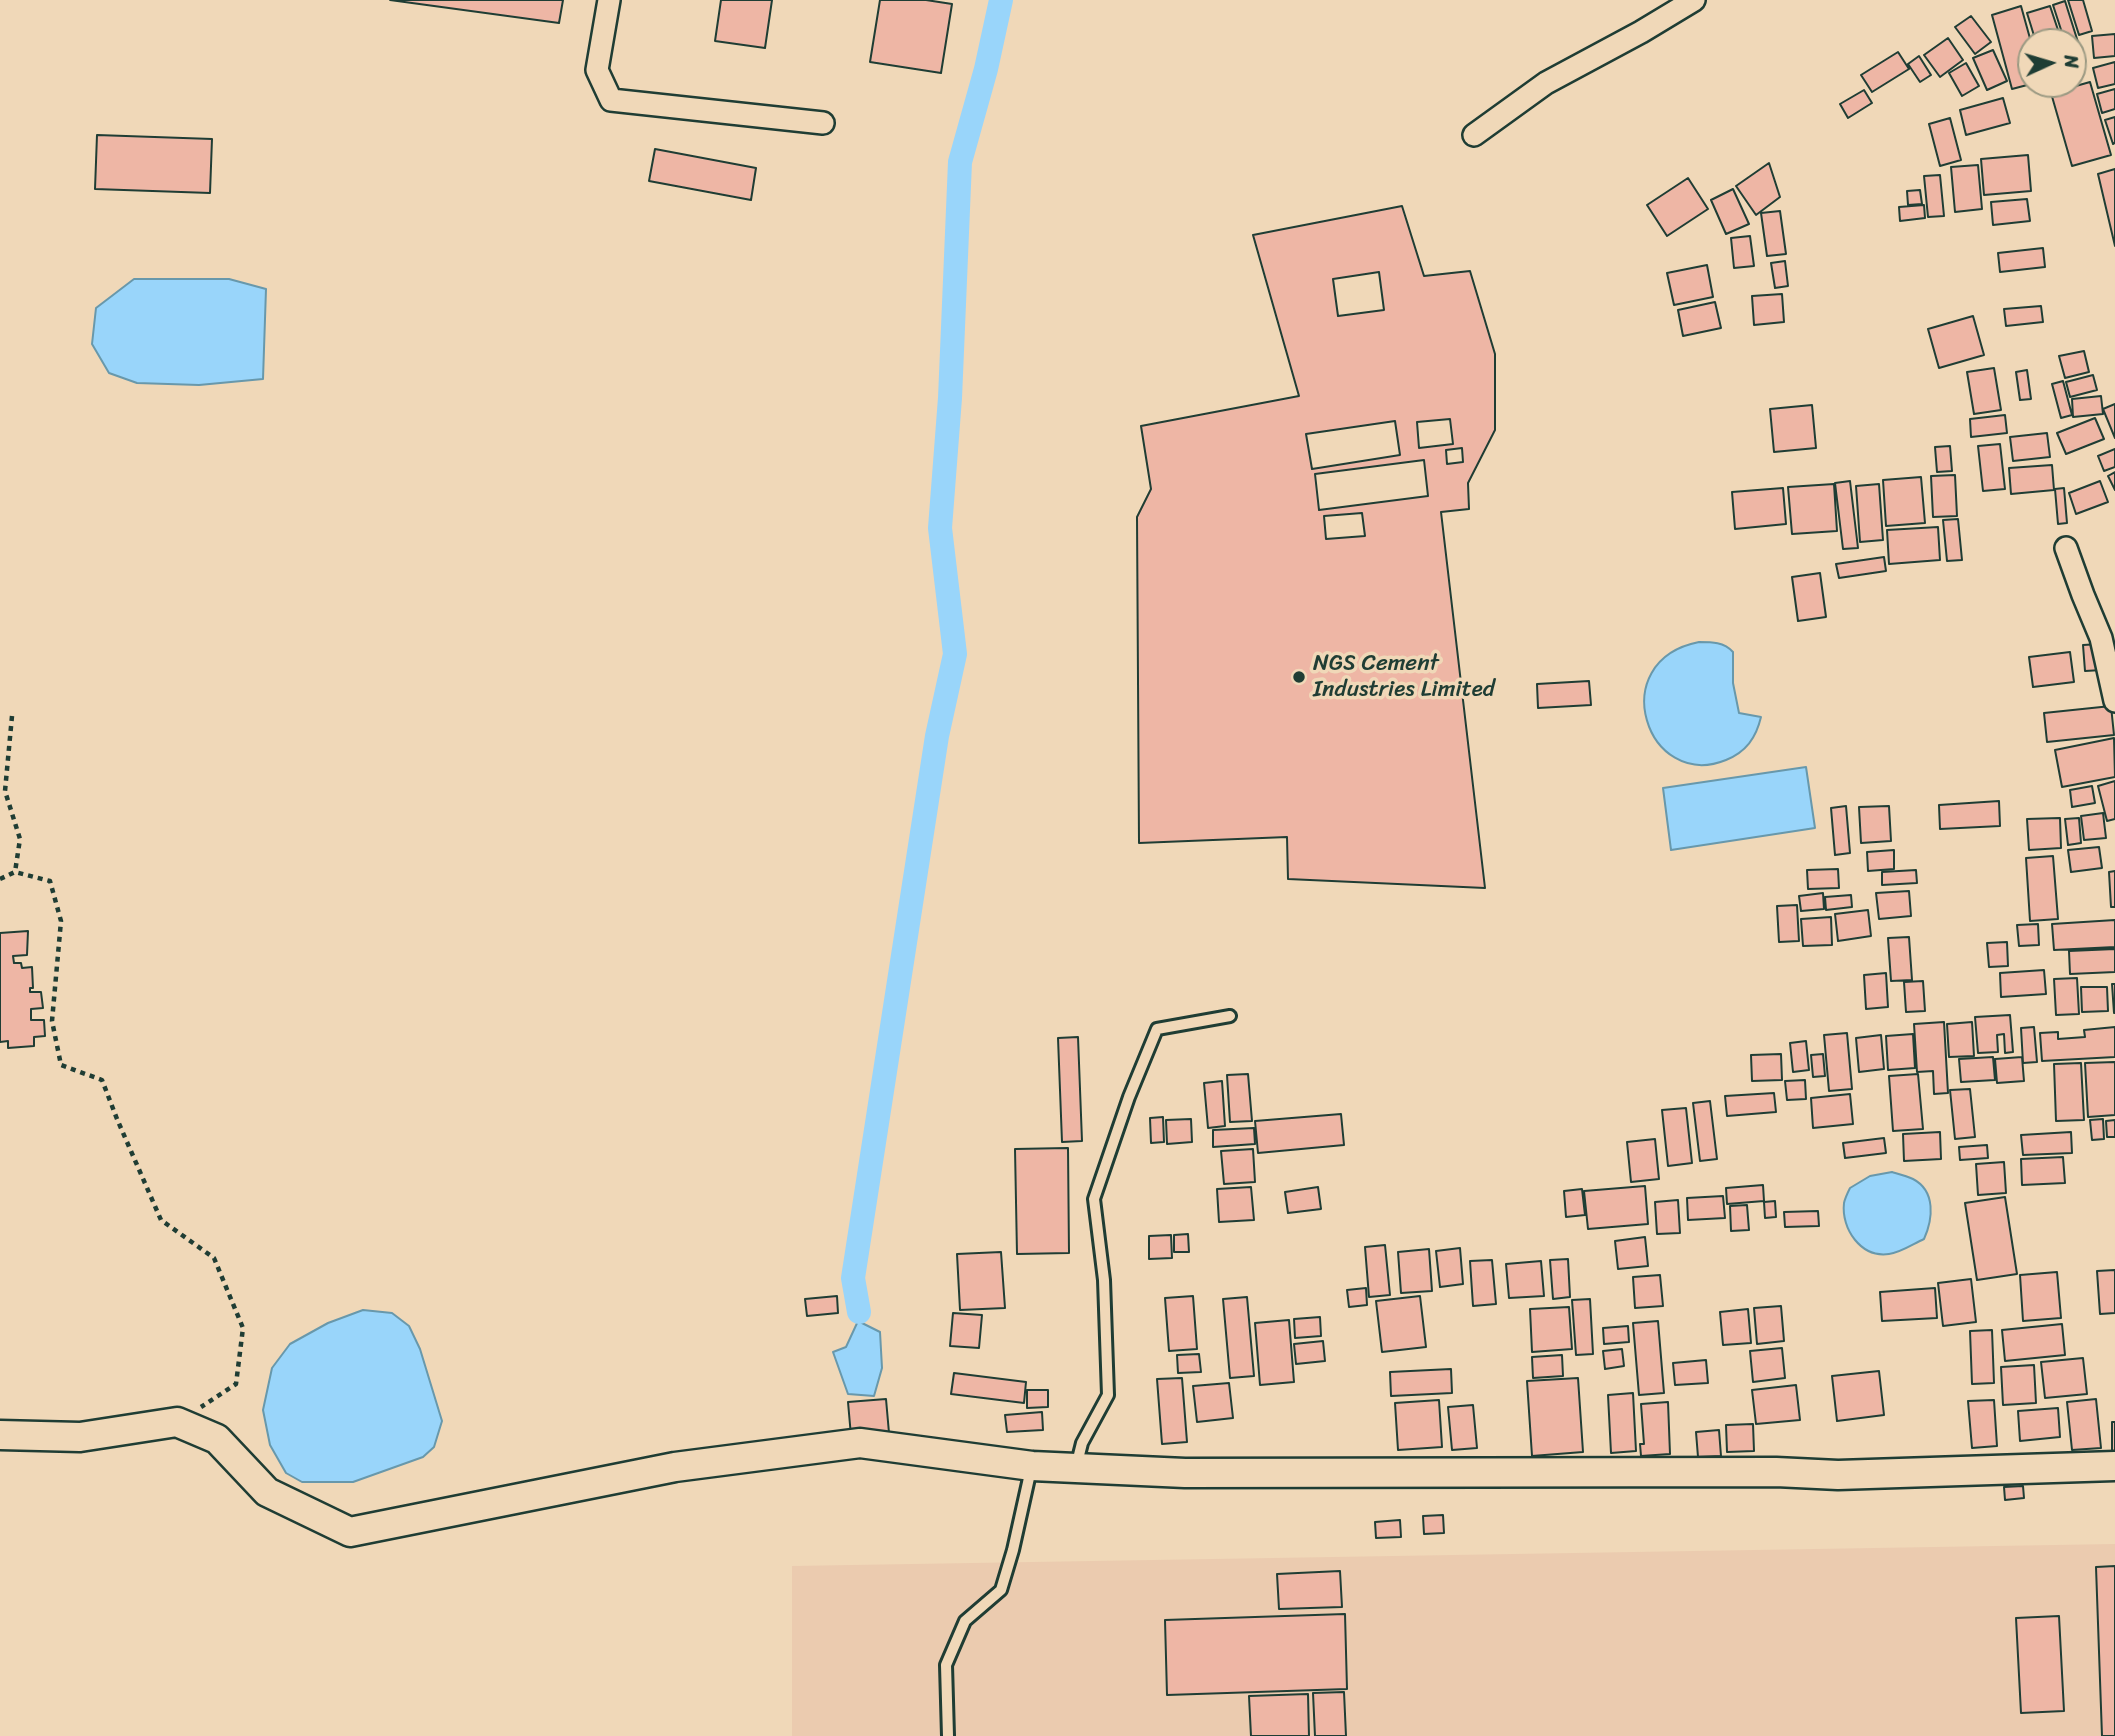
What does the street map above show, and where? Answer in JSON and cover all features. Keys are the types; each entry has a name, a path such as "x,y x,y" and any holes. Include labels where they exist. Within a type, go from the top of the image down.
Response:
{"street":[{"path":"608,0 597,70 611,100 823,123"},
{"path":"1474,135 1546,83 1694,0"},
{"path":"2066,548 2101,638 2115,701"},
{"path":"0,1436 80,1437 177,1422 217,1439 267,1492 350,1532 675,1467 860,1443 1032,1466 1185,1473 1776,1472 1838,1475 2115,1466"}],"lane":[{"path":"1076,1467 1082,1443 1108,1395 1104,1280 1094,1199 1157,1029 1230,1016"},
{"path":"948,1736 947,1665 965,1621 1001,1590 1032,1466"}],"path":[{"path":"12,716 5,792 20,839 15,872"},
{"path":"0,879 15,872 50,881 61,921 52,1021 61,1065 102,1080 161,1220 214,1258 243,1328 236,1384 177,1422"}],"shaded area":[{"path":"2115,1544 2115,1736 792,1736 792,1566"}],"water":[{"path":"134,279 229,279 266,289 263,379 199,385 137,383 109,373 92,344 96,308"},
{"path":"1699,642 1722,644 1733,652 1733,683 1739,713 1761,717 1753,738 1739,753 1726,760 1698,765 1675,758 1657,742 1647,720 1645,696 1652,673 1669,654"},
{"path":"1806,767 1815,828 1671,850 1663,788"},
{"path":"1892,1172 1920,1184 1929,1198 1931,1214 1924,1239 1898,1252 1879,1254 1855,1240 1846,1222 1844,1203 1850,1188 1870,1176"},
{"path":"363,1310 392,1313 409,1326 420,1349 442,1421 434,1447 423,1457 353,1482 302,1482 286,1473 270,1445 263,1410 272,1368 290,1344 328,1323"},
{"path":"858,1321 880,1332 882,1368 874,1396 848,1394 833,1352 846,1347"}],"building":[{"path":"390,0 563,0 559,23"},
{"path":"721,0 772,0 765,48 715,41"},
{"path":"880,0 926,0 952,4 941,73 870,62"},
{"path":"2068,0 2083,0 2092,31 2087,33 2087,28 2077,28"},
{"path":"2065,1 2074,28 2060,28 2053,5"},
{"path":"2021,6 2027,28 2017,28 2017,88 2012,89 1992,15"},
{"path":"2050,6 2057,28 2032,28 2027,13"},
{"path":"1971,16 1991,42 1975,54 1955,27"},
{"path":"2115,34 2115,56 2094,58 2092,36"},
{"path":"1948,38 1963,60 1940,77 1924,55"},
{"path":"1993,50 2007,81 1987,90 1973,58"},
{"path":"1898,52 1909,69 1872,92 1861,75"},
{"path":"1919,56 1931,75 1920,82 1908,64"},
{"path":"2115,62 2115,84 2098,88 2093,68"},
{"path":"1966,63 1979,86 1962,96 1949,73"},
{"path":"2090,82 2111,155 2072,166 2052,98 2087,98 2087,83"},
{"path":"2115,89 2115,109 2102,113 2097,94"},
{"path":"1864,90 1872,103 1848,118 1840,104"},
{"path":"2003,98 2010,123 1966,135 1960,110"},
{"path":"2115,117 2115,143 2113,144 2105,120"},
{"path":"1950,118 1961,160 1940,166 1929,124"},
{"path":"97,135 212,139 210,193 95,189"},
{"path":"655,149 756,168 751,200 649,181"},
{"path":"2028,155 2031,191 1984,195 1981,159"},
{"path":"1769,163 1780,197 1756,215 1736,186"},
{"path":"1978,165 1982,209 1955,212 1951,167"},
{"path":"2115,169 2115,246 2098,174"},
{"path":"1940,175 1944,216 1928,217 1924,176"},
{"path":"1688,178 1708,209 1667,236 1647,205"},
{"path":"1733,189 1749,224 1726,234 1711,200"},
{"path":"1920,190 1922,204 1908,205 1907,191"},
{"path":"2027,199 2030,221 1993,225 1991,202"},
{"path":"1924,205 1925,218 1900,221 1899,207"},
{"name":"NGS Cement Industries Limited","path":"1402,206 1424,276 1470,271 1495,354 1495,430 1468,483 1469,509 1441,512 1485,888 1288,879 1287,837 1139,843 1137,517 1151,489 1141,426 1299,396 1253,235"},
{"path":"1780,211 1786,254 1767,256 1761,213"},
{"path":"1750,236 1754,266 1734,268 1731,238"},
{"path":"2043,248 2045,267 2000,272 1998,253"},
{"path":"1785,261 1788,286 1775,288 1771,263"},
{"path":"1707,265 1713,297 1674,305 1667,273"},
{"path":"1379,272 1384,310 1338,316 1333,279"},
{"path":"1782,294 1784,322 1754,325 1752,296"},
{"path":"1715,302 1721,328 1683,336 1678,310"},
{"path":"2041,306 2043,322 2006,326 2004,309"},
{"path":"1973,316 1984,355 1939,368 1928,329"},
{"path":"2084,351 2089,372 2065,378 2059,356"},
{"path":"1994,368 2001,410 1974,414 1967,372"},
{"path":"2027,370 2031,399 2020,400 2016,372"},
{"path":"2093,375 2097,390 2070,397 2066,382"},
{"path":"2063,381 2072,415 2061,418 2052,384"},
{"path":"2101,396 2103,414 2073,417 2072,399"},
{"path":"2115,404 2115,438 2103,409"},
{"path":"1812,405 1816,448 1774,452 1770,409"},
{"path":"2005,415 2007,433 1971,437 1970,419"},
{"path":"2095,418 2104,439 2066,454 2057,433"},
{"path":"1450,419 1453,444 1419,448 1417,422"},
{"path":"1395,421 1400,455 1312,469 1306,434"},
{"path":"2047,433 2050,457 2013,461 2010,437"},
{"path":"2000,444 2005,489 1983,491 1978,446"},
{"path":"1950,446 1952,471 1937,472 1935,447"},
{"path":"1462,448 1463,462 1447,464 1446,450"},
{"path":"2115,449 2115,467 2104,471 2098,456"},
{"path":"1424,460 1428,496 1319,510 1315,474"},
{"path":"2052,465 2054,490 2011,494 2009,468"},
{"path":"2115,472 2115,490 2108,476"},
{"path":"1955,475 1957,516 1933,517 1931,476"},
{"path":"1921,477 1925,523 1886,526 1883,480"},
{"path":"1850,481 1858,548 1843,549 1835,483"},
{"path":"2100,481 2108,502 2076,514 2069,493"},
{"path":"1834,484 1837,531 1792,534 1788,487"},
{"path":"1879,484 1883,540 1860,542 1856,486"},
{"path":"1783,488 1786,524 1735,529 1732,492"},
{"path":"2064,488 2067,523 2058,524 2055,489"},
{"path":"1362,513 1365,536 1326,539 1324,516"},
{"path":"1958,519 1962,560 1947,561 1943,520"},
{"path":"1938,527 1940,560 1889,564 1887,530"},
{"path":"1884,557 1886,571 1839,578 1836,564"},
{"path":"1820,573 1826,617 1798,621 1792,577"},
{"path":"2100,644 2102,670 2085,671 2083,645"},
{"path":"2070,652 2074,682 2033,687 2029,657"},
{"path":"1589,681 1591,705 1538,708 1537,684"},
{"path":"2111,706 2114,735 2047,742 2044,713"},
{"path":"2114,738 2115,777 2062,787 2055,750"},
{"path":"2115,781 2115,819 2107,821 2098,786"},
{"path":"2092,786 2095,803 2072,807 2070,790"},
{"path":"1999,801 2000,826 1940,829 1939,805"},
{"path":"1846,806 1850,853 1835,855 1831,808"},
{"path":"1889,806 1891,841 1861,843 1859,807"},
{"path":"2103,813 2106,838 2084,840 2081,816"},
{"path":"2060,818 2061,848 2029,850 2027,819"},
{"path":"2079,818 2081,843 2068,845 2065,819"},
{"path":"2099,847 2102,868 2071,872 2068,850"},
{"path":"1894,850 1894,869 1868,871 1867,852"},
{"path":"2053,856 2058,919 2030,921 2026,858"},
{"path":"1838,869 1839,888 1808,889 1807,870"},
{"path":"1916,870 1917,883 1882,885 1882,872"},
{"path":"2115,871 2115,907 2111,907 2109,872"},
{"path":"1909,891 1911,916 1879,919 1876,893"},
{"path":"1823,893 1824,909 1801,911 1799,896"},
{"path":"1851,895 1852,907 1826,910 1825,897"},
{"path":"1797,905 1799,941 1779,942 1777,906"},
{"path":"1868,910 1871,936 1838,941 1835,914"},
{"path":"1831,917 1832,945 1803,946 1801,919"},
{"path":"2115,920 2115,947 2054,950 2052,924"},
{"path":"2038,924 2039,945 2019,946 2017,925"},
{"path":"28,931 27,955 13,956 14,963 21,963 22,968 32,967 33,988 30,988 30,992 41,992 43,1008 31,1009 31,1020 44,1020 45,1036 34,1037 34,1046 8,1048 8,1041 0,1042 0,933"},
{"path":"1909,937 1912,980 1891,981 1888,938"},
{"path":"2007,942 2008,966 1989,967 1987,943"},
{"path":"2115,949 2115,972 2070,974 2069,951"},
{"path":"2044,970 2046,994 2001,997 2000,973"},
{"path":"1886,973 1888,1007 1866,1009 1864,975"},
{"path":"2077,978 2079,1014 2056,1015 2054,979"},
{"path":"1923,981 1925,1011 1906,1012 1904,982"},
{"path":"2112,984 2115,984 2115,1013 2114,1013"},
{"path":"2081,987 2107,987 2108,1011 2082,1012"},
{"path":"2010,1015 2013,1052 2005,1053 2004,1034 1997,1035 1998,1052 1978,1053 1975,1017"},
{"path":"1944,1022 1948,1093 1934,1094 1933,1071 1917,1072 1914,1024"},
{"path":"1972,1022 1974,1056 1949,1057 1947,1024"},
{"path":"2034,1027 2037,1062 2023,1063 2021,1028"},
{"path":"2115,1027 2115,1057 2042,1061 2040,1033 2058,1032 2058,1039 2085,1037 2084,1030"},
{"path":"1847,1033 1852,1089 1829,1091 1824,1035"},
{"path":"1913,1034 1915,1068 1888,1070 1886,1036"},
{"path":"1881,1035 1884,1069 1859,1072 1856,1038"},
{"path":"1078,1037 1082,1141 1062,1142 1058,1038"},
{"path":"1806,1041 1809,1070 1793,1072 1790,1043"},
{"path":"1781,1054 1782,1080 1752,1081 1751,1055"},
{"path":"1823,1054 1825,1076 1813,1077 1811,1055"},
{"path":"1993,1057 1995,1080 1961,1082 1959,1059"},
{"path":"2022,1057 2024,1081 1997,1083 1995,1059"},
{"path":"2115,1062 2115,1115 2088,1117 2085,1063"},
{"path":"2081,1063 2084,1120 2056,1121 2054,1064"},
{"path":"1248,1074 1252,1121 1230,1122 1227,1075"},
{"path":"1918,1074 1923,1129 1893,1131 1889,1076"},
{"path":"1805,1080 1806,1099 1787,1100 1785,1081"},
{"path":"1222,1081 1225,1126 1208,1128 1204,1083"},
{"path":"1970,1089 1975,1137 1955,1139 1950,1090"},
{"path":"1774,1093 1776,1112 1727,1116 1725,1096"},
{"path":"1850,1094 1853,1124 1813,1128 1811,1098"},
{"path":"1710,1101 1717,1159 1700,1161 1693,1103"},
{"path":"1686,1108 1692,1163 1668,1166 1662,1110"},
{"path":"1341,1114 1344,1145 1258,1153 1255,1121"},
{"path":"1163,1117 1164,1142 1151,1143 1150,1118"},
{"path":"1191,1119 1192,1142 1167,1144 1166,1120"},
{"path":"2103,1119 2104,1139 2092,1140 2090,1120"},
{"path":"2115,1120 2115,1137 2107,1137 2106,1121"},
{"path":"1254,1128 1255,1144 1213,1147 1213,1130"},
{"path":"1940,1132 1941,1159 1904,1161 1903,1134"},
{"path":"2071,1132 2072,1153 2023,1155 2021,1135"},
{"path":"1884,1138 1886,1153 1845,1158 1843,1143"},
{"path":"1655,1139 1659,1179 1631,1182 1627,1142"},
{"path":"1987,1145 1988,1158 1960,1160 1959,1147"},
{"path":"1068,1148 1069,1253 1017,1254 1015,1149"},
{"path":"1253,1149 1255,1182 1224,1184 1221,1151"},
{"path":"2063,1157 2065,1183 2022,1185 2021,1159"},
{"path":"2004,1162 2006,1193 1978,1195 1976,1164"},
{"path":"1763,1185 1764,1201 1727,1204 1726,1188"},
{"path":"1645,1186 1648,1224 1588,1229 1584,1191"},
{"path":"1251,1187 1254,1220 1219,1222 1217,1189"},
{"path":"1318,1187 1321,1209 1288,1213 1285,1192"},
{"path":"1582,1189 1585,1215 1566,1217 1564,1191"},
{"path":"1723,1196 1725,1218 1688,1220 1687,1198"},
{"path":"2005,1197 2017,1274 1977,1280 1965,1203"},
{"path":"1678,1200 1680,1233 1657,1234 1655,1202"},
{"path":"1775,1201 1776,1217 1765,1218 1764,1202"},
{"path":"1747,1205 1749,1230 1731,1231 1730,1206"},
{"path":"1818,1211 1819,1226 1785,1227 1784,1212"},
{"path":"1188,1234 1189,1252 1174,1252 1174,1235"},
{"path":"1171,1235 1172,1258 1149,1259 1149,1236"},
{"path":"1645,1237 1648,1266 1618,1269 1615,1241"},
{"path":"1385,1245 1390,1295 1369,1297 1365,1247"},
{"path":"1460,1248 1463,1284 1440,1287 1436,1251"},
{"path":"1429,1249 1432,1291 1401,1293 1398,1252"},
{"path":"1001,1252 1005,1308 960,1310 957,1254"},
{"path":"1568,1259 1570,1297 1553,1299 1550,1260"},
{"path":"1492,1260 1496,1304 1473,1306 1470,1261"},
{"path":"1541,1261 1544,1296 1509,1298 1506,1264"},
{"path":"2115,1270 2115,1313 2100,1314 2097,1271"},
{"path":"2057,1272 2061,1318 2023,1321 2020,1275"},
{"path":"1660,1275 1663,1306 1635,1308 1633,1277"},
{"path":"1971,1279 1976,1322 1943,1326 1938,1283"},
{"path":"1366,1288 1367,1305 1349,1307 1347,1290"},
{"path":"1935,1288 1937,1318 1882,1321 1880,1292"},
{"path":"837,1296 838,1313 807,1316 805,1299"},
{"path":"1193,1296 1197,1349 1169,1351 1165,1298"},
{"path":"1420,1296 1426,1347 1382,1352 1376,1301"},
{"path":"1247,1297 1254,1376 1230,1378 1223,1299"},
{"path":"1590,1299 1593,1354 1576,1355 1572,1300"},
{"path":"1781,1306 1784,1341 1757,1344 1754,1308"},
{"path":"1569,1307 1572,1349 1532,1352 1530,1309"},
{"path":"1748,1309 1751,1343 1723,1345 1720,1312"},
{"path":"953,1313 982,1315 979,1348 950,1346"},
{"path":"1320,1317 1321,1336 1295,1338 1294,1319"},
{"path":"1289,1320 1294,1382 1260,1385 1255,1323"},
{"path":"1658,1321 1664,1393 1639,1395 1633,1323"},
{"path":"2062,1324 2065,1355 2005,1361 2002,1330"},
{"path":"1628,1326 1629,1342 1604,1344 1603,1328"},
{"path":"1992,1330 1994,1383 1972,1384 1970,1331"},
{"path":"1323,1341 1325,1361 1296,1364 1294,1344"},
{"path":"1782,1348 1785,1378 1753,1382 1750,1351"},
{"path":"1622,1349 1624,1366 1605,1369 1603,1351"},
{"path":"1199,1354 1201,1372 1178,1373 1177,1355"},
{"path":"1562,1355 1563,1376 1533,1378 1532,1357"},
{"path":"2083,1358 2087,1394 2045,1398 2041,1362"},
{"path":"1706,1360 1708,1383 1675,1385 1673,1363"},
{"path":"2034,1365 2036,1403 2003,1405 2001,1367"},
{"path":"1451,1369 1452,1393 1391,1396 1390,1372"},
{"path":"1879,1371 1884,1415 1837,1421 1832,1376"},
{"path":"954,1373 1026,1382 1024,1403 951,1394"},
{"path":"1182,1378 1187,1442 1162,1444 1157,1379"},
{"path":"1578,1378 1583,1452 1532,1456 1527,1381"},
{"path":"1229,1383 1233,1418 1197,1422 1193,1386"},
{"path":"1796,1385 1800,1420 1756,1424 1752,1390"},
{"path":"1027,1390 1048,1390 1048,1407 1027,1408"},
{"path":"1633,1393 1636,1451 1611,1453 1608,1395"},
{"path":"886,1399 889,1433 851,1436 848,1402"},
{"path":"2096,1399 2101,1448 2072,1450 2067,1402"},
{"path":"1439,1400 1442,1447 1398,1450 1395,1403"},
{"path":"1994,1400 1997,1446 1972,1448 1968,1401"},
{"path":"1668,1402 1670,1454 1641,1456 1640,1444 1644,1444 1641,1404"},
{"path":"1473,1405 1477,1448 1452,1450 1448,1407"},
{"path":"2058,1408 2060,1437 2020,1441 2018,1411"},
{"path":"1042,1412 1043,1430 1007,1432 1005,1415"},
{"path":"2112,1422 2115,1422 2115,1457 2112,1457"},
{"path":"1753,1424 1754,1451 1727,1452 1726,1425"},
{"path":"1719,1430 1721,1456 1698,1457 1696,1432"},
{"path":"2023,1486 2024,1498 2005,1500 2004,1487"},
{"path":"1443,1515 1444,1533 1424,1534 1423,1516"},
{"path":"1400,1520 1401,1537 1376,1538 1375,1522"},
{"path":"2115,1566 2115,1736 2102,1736 2096,1567"},
{"path":"1340,1571 1342,1607 1279,1609 1277,1574"},
{"path":"1345,1614 1347,1689 1167,1695 1165,1620"},
{"path":"2059,1616 2064,1711 2021,1713 2016,1618"},
{"path":"1344,1692 1346,1736 1315,1736 1313,1693"},
{"path":"1308,1694 1309,1736 1251,1736 1249,1696"}],"waterway":[{"path":"859,1312 853,1278 937,736 955,654 940,528 950,398 960,162 986,69 1001,0"}],"place":[{"name":"NGS Cement Industries Limited","path":"1299,677"}]}
